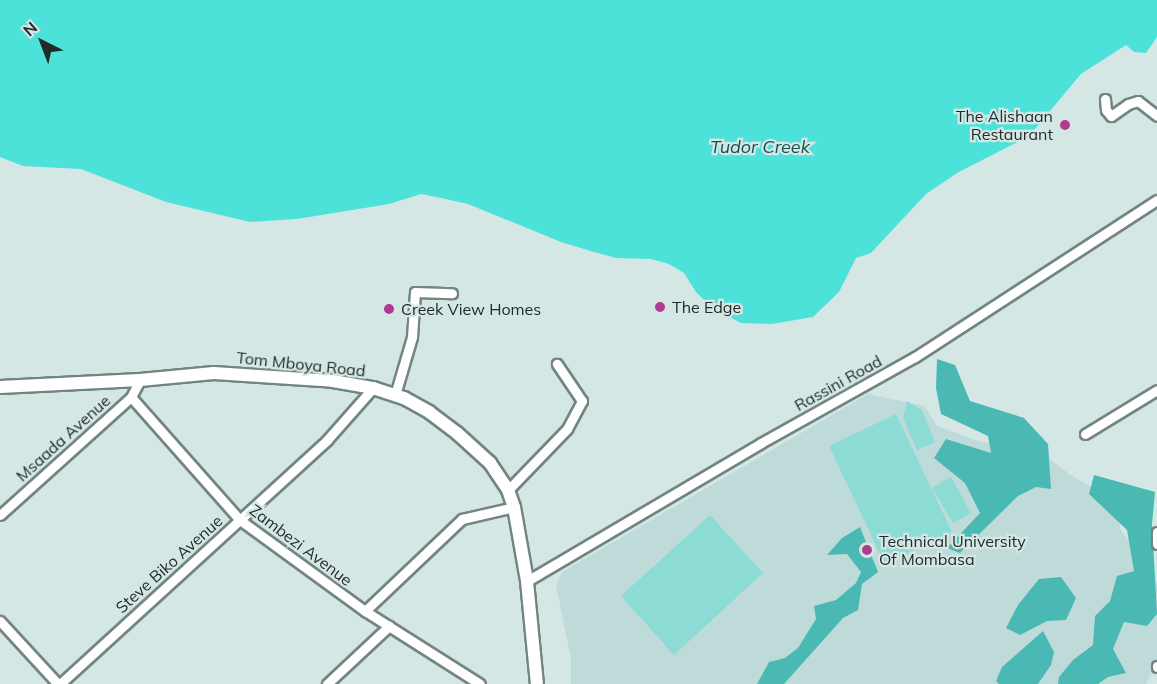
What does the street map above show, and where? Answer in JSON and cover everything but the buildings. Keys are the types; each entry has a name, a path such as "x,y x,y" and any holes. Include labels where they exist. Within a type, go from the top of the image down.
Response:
{"main road":[{"name":"Tom Mboya Road","path":"0,387 140,380 214,373 270,375 373,388 395,395 429,412 457,433 490,463 508,490 514,507 527,581 537,684"}],"street":[{"path":"1105,99 1106,110 1111,116 1128,104 1138,101 1157,116"},
{"name":"Rassini Road","path":"527,581 761,443 915,357 1157,200"},
{"path":"395,395 412,337 415,292 452,293"},
{"path":"508,490 567,429 582,401 557,364"},
{"name":"Msaada Avenue","path":"0,515 131,397 140,380"},
{"name":"Steve Biko Avenue","path":"59,684 327,440 373,388"},
{"path":"1085,434 1157,390"},
{"name":"Zambezi Avenue","path":"131,397 240,520 365,611 480,684"},
{"path":"365,611 462,519 514,507"},
{"path":"1157,532 1157,544"},
{"path":"0,621 59,684"},
{"path":"327,684 389,626"}],"shaded area":[{"path":"937,359 955,365 970,401 1024,418 1048,444 1051,489 1036,487 1018,496 960,553 947,548 980,513 965,483 934,458 946,439 991,453 988,436 941,414 936,388"},
{"name":"Technical University Of Mombasa","path":"868,394 925,406 937,426 981,442 1036,449 1072,476 1119,503 1120,529 1157,583 1157,662 1146,684 571,684 571,659 556,585 562,572"},
{"path":"907,401 922,410 935,442 917,450 903,418"},
{"path":"896,414 952,532 885,564 829,446"},
{"path":"1094,475 1155,492 1152,524 1157,614 1147,626 1124,622 1113,649 1126,673 1108,677 1098,684 1058,684 1059,677 1073,660 1093,645 1095,616 1110,601 1117,576 1134,571 1127,530 1089,494"},
{"path":"951,477 971,513 953,523 932,488"},
{"path":"710,515 763,573 674,655 621,596"},
{"path":"860,527 878,572 862,584 858,610 843,618 784,684 757,684 769,662 785,658 798,648 816,619 814,606 836,600 856,583 861,572 847,554 827,555 842,538"},
{"path":"1061,577 1076,598 1066,620 1047,621 1020,635 1006,628 1018,605 1039,579"},
{"path":"1043,631 1054,652 1051,665 1038,684 999,684 996,681 1002,667"}],"water":[{"name":"Tudor Creek","path":"0,0 1157,0 1157,37 1146,53 1134,52 1126,45 1081,74 1029,136 957,173 926,194 871,253 856,258 839,292 813,317 772,324 741,323 712,308 696,292 684,273 669,264 651,259 616,258 594,252 561,242 468,204 441,198 421,194 389,204 297,219 250,222 166,202 81,169 23,166 0,157"}],"place":[{"name":"The Alishaan Restaurant","path":"1065,125"},
{"name":"The Edge","path":"660,307"},
{"name":"Creek View Homes","path":"389,309"},
{"name":"Technical University Of Mombasa","path":"867,550"}]}
